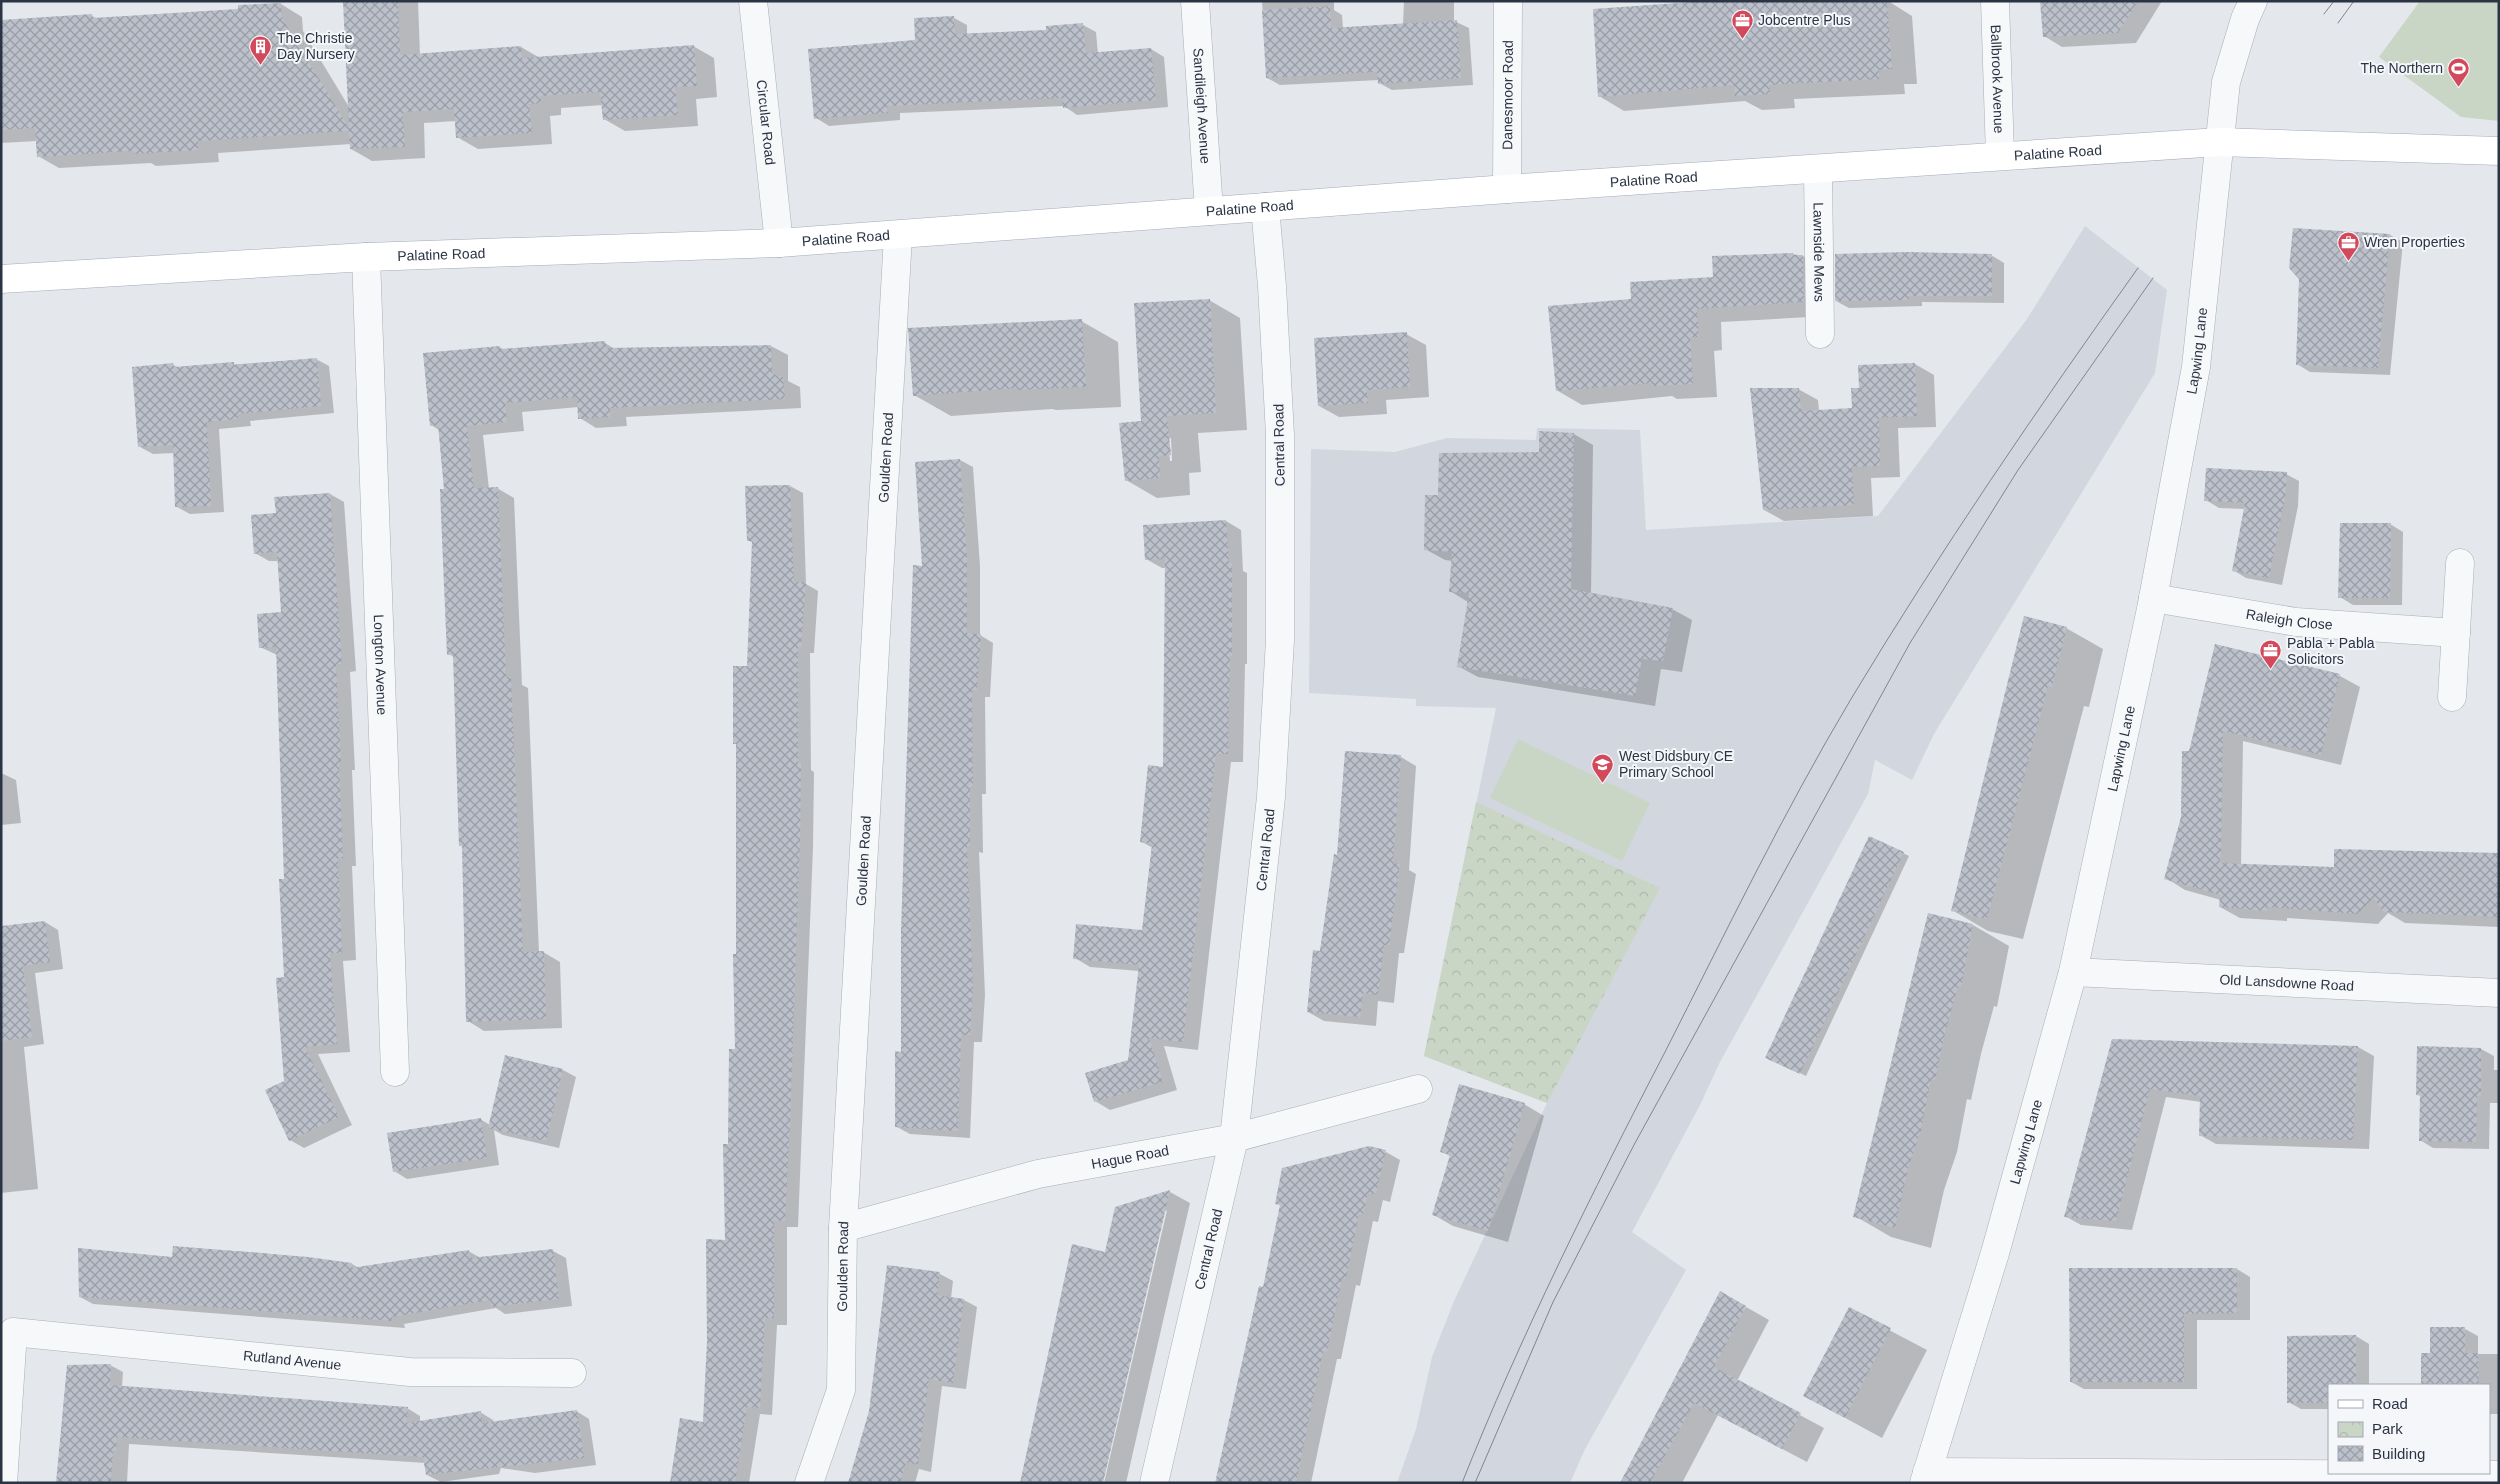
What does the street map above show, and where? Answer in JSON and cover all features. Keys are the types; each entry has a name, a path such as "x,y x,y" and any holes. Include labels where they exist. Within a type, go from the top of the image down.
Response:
{"main road":[{"name":"Palatine Road","path":"1,279 366,257 779,243 1507,189 1818,170 2219,142 2499,151"}],"street":[{"name":"Circular Road","path":"752,1 779,243"},
{"name":"Sandileigh Avenue","path":"1195,1 1209,211"},
{"name":"Danesmoor Road","path":"1507,189 1508,1"},
{"name":"Ballbrook Avenue","path":"1995,1 2000,156"},
{"name":"Lapwing Lane","path":"1925,1478 1995,1253 2073,972 2153,598 2196,367 2210,251 2226,82 2253,1"},
{"name":"Lawnside Mews","path":"1818,170 1820,334"},
{"name":"Central Road","path":"1154,1483 1234,1138 1271,797 1280,640 1280,435 1272,286 1265,207"},
{"name":"Goulden Road","path":"809,1483 841,1390 843,1228 898,235"},
{"name":"Longton Avenue","path":"366,257 395,1072"},
{"path":"2452,697 2460,563"},
{"name":"Raleigh Close","path":"2153,598 2296,622 2456,633"},
{"name":"Old Lansdowne Road","path":"2073,972 2499,992"},
{"name":"Hague Road","path":"843,1228 1038,1174 1234,1138 1418,1089"},
{"name":"Rutland Avenue","path":"3,1483 13,1332 410,1372 572,1373"},
{"path":"1925,1478 2499,1475"}],"shaded area":[{"path":"2085,226 2167,290 2155,373 1934,734 1912,780 1875,760 1868,794 1720,1062 1700,1105 1632,1232 1686,1270 1585,1449 1570,1483 1397,1483 1416,1429 1432,1357 1454,1301 1547,1103 1424,1056 1496,708 1416,706 1416,699 1309,693 1311,449 1395,452 1447,438 1536,440 1537,428 1640,430 1646,530 1878,516 2027,319"}],"green space":[{"name":"The Northern","path":"2420,1 2499,1 2499,121 2461,117 2379,57"},
{"path":"1518,739 1650,803 1622,861 1490,798"},
{"path":"1476,802 1660,888 1547,1103 1424,1056"}],"building":[{"path":"343,1 398,1 400,55 521,46 522,58 694,45 697,86 675,87 678,115 603,120 600,92 540,96 541,103 529,104 532,133 456,138 454,109 403,112 405,147 350,149 349,131 198,141 198,150 134,154 133,151 37,157 35,128 1,130 1,20 92,14 93,18 238,9 238,5 281,3 282,18 349,128"},
{"name":"Jobcentre Plus","path":"1706,1 1887,1 1892,69 1879,70 1879,79 1769,85 1770,94 1735,96 1734,85 1598,97 1593,9"},
{"path":"2040,1 2138,1 2118,33 2043,37"},
{"path":"1330,6 1331,28 1457,20 1461,78 1378,84 1377,72 1266,78 1262,10"},
{"path":"954,16 955,34 1046,30 1046,26 1083,23 1086,53 1151,48 1156,100 1063,108 1062,98 887,106 888,113 814,119 808,49 915,40 914,18"},
{"path":"2293,228 2390,234 2378,368 2296,365 2299,279 2289,268"},
{"path":"1908,252 1992,254 1992,296 1909,296 1909,300 1835,301 1835,254"},
{"path":"1793,253 1793,255 1803,255 1804,302 1697,309 1699,337 1690,337 1693,384 1652,386 1652,383 1556,391 1548,306 1631,299 1630,282 1713,277 1712,256"},
{"path":"1210,299 1216,413 1167,416 1171,455 1159,456 1160,478 1125,481 1119,423 1141,421 1134,303"},
{"path":"1082,319 1086,387 1018,390 1018,388 913,396 908,328"},
{"path":"1407,332 1410,387 1367,390 1368,403 1318,406 1314,338"},
{"path":"605,341 606,348 771,345 772,374 783,377 785,399 610,408 610,417 578,419 577,397 505,403 507,422 467,426 474,488 498,487 506,677 511,677 523,952 544,951 546,1019 466,1022 462,846 459,846 453,655 447,655 443,562 440,489 444,489 438,425 430,426 423,353 500,346 500,349"},
{"path":"317,358 321,406 238,414 238,419 207,422 211,506 175,507 173,445 138,447 132,367 173,363 174,367 234,362 234,365"},
{"path":"1915,363 1917,416 1879,418 1880,466 1852,467 1854,505 1763,510 1750,388 1799,388 1801,411 1852,408 1851,388 1859,388 1858,365"},
{"path":"1539,431 1574,433 1571,589 1673,608 1663,661 1642,659 1635,696 1457,667 1469,593 1449,592 1452,552 1424,550 1425,495 1438,495 1439,453 1539,452"},
{"path":"960,459 967,558 967,633 981,634 977,690 972,690 973,787 970,788 970,846 967,846 973,987 970,1035 961,1035 958,1131 895,1127 895,1051 901,1052 901,932 913,565 922,566 915,462"},
{"path":"2206,468 2287,472 2285,498 2269,578 2232,571 2245,503 2204,501"},
{"path":"790,485 794,582 806,582 801,647 798,647 798,763 801,763 800,840 790,1123 785,1221 774,1220 774,1318 765,1318 760,1408 747,1407 735,1483 670,1483 680,1418 703,1422 707,1341 706,1239 725,1240 723,1144 728,1144 729,1049 735,1049 733,954 736,954 736,744 733,744 733,666 747,666 752,541 747,541 745,486"},
{"path":"330,493 342,664 336,664 343,858 338,858 342,953 330,953 337,1044 305,1047 339,1117 289,1141 265,1090 284,1081 276,978 284,977 279,879 284,879 276,647 259,648 257,614 281,612 277,552 254,554 251,515 276,513 274,497"},
{"path":"1226,520 1229,563 1232,563 1232,656 1230,656 1228,754 1216,754 1183,1042 1149,1038 1163,1082 1094,1102 1085,1073 1128,1060 1139,965 1073,959 1076,924 1142,930 1152,844 1140,842 1148,765 1163,767 1165,559 1145,560 1143,525"},
{"path":"2340,523 2391,523 2390,598 2338,598"},
{"path":"2024,616 2067,627 2052,687 2048,686 1987,919 1951,911"},
{"path":"2215,644 2340,674 2321,755 2223,731 2221,854 2219,863 2334,867 2334,849 2499,853 2499,917 2384,912 2373,898 2358,914 2268,907 2267,911 2219,907 2220,895 2164,879 2181,817 2182,751 2189,751"},
{"path":"1345,751 1401,755 1393,863 1400,864 1389,945 1384,945 1378,995 1363,993 1360,1017 1307,1012 1313,950 1320,951 1334,854 1337,855"},
{"path":"1869,836 1904,852 1800,1074 1765,1058"},
{"path":"1928,913 1973,924 1961,987 1958,986 1935,1080 1931,1079 1921,1130 1908,1168 1895,1228 1853,1217"},
{"path":"45,921 50,962 23,966 32,1037 1,1041 1,926"},
{"path":"2112,1039 2358,1046 2353,1140 2199,1136 2200,1096 2150,1089 2116,1221 2064,1217"},
{"path":"2417,1046 2481,1048 2481,1097 2477,1096 2476,1142 2419,1141 2420,1095 2416,1095"},
{"path":"505,1055 563,1069 546,1141 488,1128"},
{"path":"1459,1084 1525,1103 1488,1231 1432,1215 1450,1155 1440,1152"},
{"path":"481,1118 487,1158 393,1172 387,1133"},
{"path":"1369,1146 1386,1150 1376,1194 1368,1193 1363,1215 1359,1214 1346,1279 1342,1278 1327,1352 1323,1351 1296,1483 1215,1483 1259,1286 1263,1287 1280,1205 1275,1204 1282,1168"},
{"path":"1170,1190 1103,1483 1020,1483 1072,1244 1105,1252 1115,1207"},
{"path":"173,1246 308,1257 352,1263 351,1268 469,1250 470,1258 553,1249 559,1299 491,1307 490,1300 392,1317 392,1321 79,1297 78,1248 172,1257"},
{"path":"887,1265 940,1272 937,1295 964,1299 953,1383 929,1379 918,1465 906,1462 900,1483 848,1483 869,1411"},
{"path":"2069,1268 2237,1268 2237,1313 2184,1314 2184,1382 2070,1382"},
{"path":"1720,1291 1746,1306 1714,1367 1801,1413 1782,1449 1694,1403 1650,1483 1620,1483"},
{"path":"1849,1307 1891,1328 1845,1418 1803,1396"},
{"path":"2430,1327 2465,1327 2465,1353 2478,1353 2479,1384 2421,1384 2421,1353 2430,1353"},
{"path":"2356,1335 2356,1384 2328,1384 2328,1403 2287,1403 2287,1336"},
{"path":"111,1364 110,1385 408,1407 407,1423 481,1411 482,1423 577,1410 584,1458 426,1475 423,1457 117,1437 116,1451 113,1450 111,1483 56,1483 67,1365"}],"tram line":[{"path":"2324,14 2334,1"},
{"path":"2338,23 2354,1"},
{"path":"1462,1483 1508,1373 1584,1211 1755,874 1826,742 1919,589 2063,374 2138,268"},
{"path":"1475,1483 1553,1302 1635,1143 1910,643 2018,470 2153,278"}],"place":[{"name":"Jobcentre Plus","path":"1742,39"},
{"name":"The Christie Day Nursery","path":"261,65"},
{"name":"The Northern","path":"2459,87"},
{"name":"Wren Properties","path":"2348,261"},
{"name":"Pabla + Pabla Solicitors","path":"2271,670"},
{"name":"West Didsbury CE Primary School","path":"1603,783"}]}
